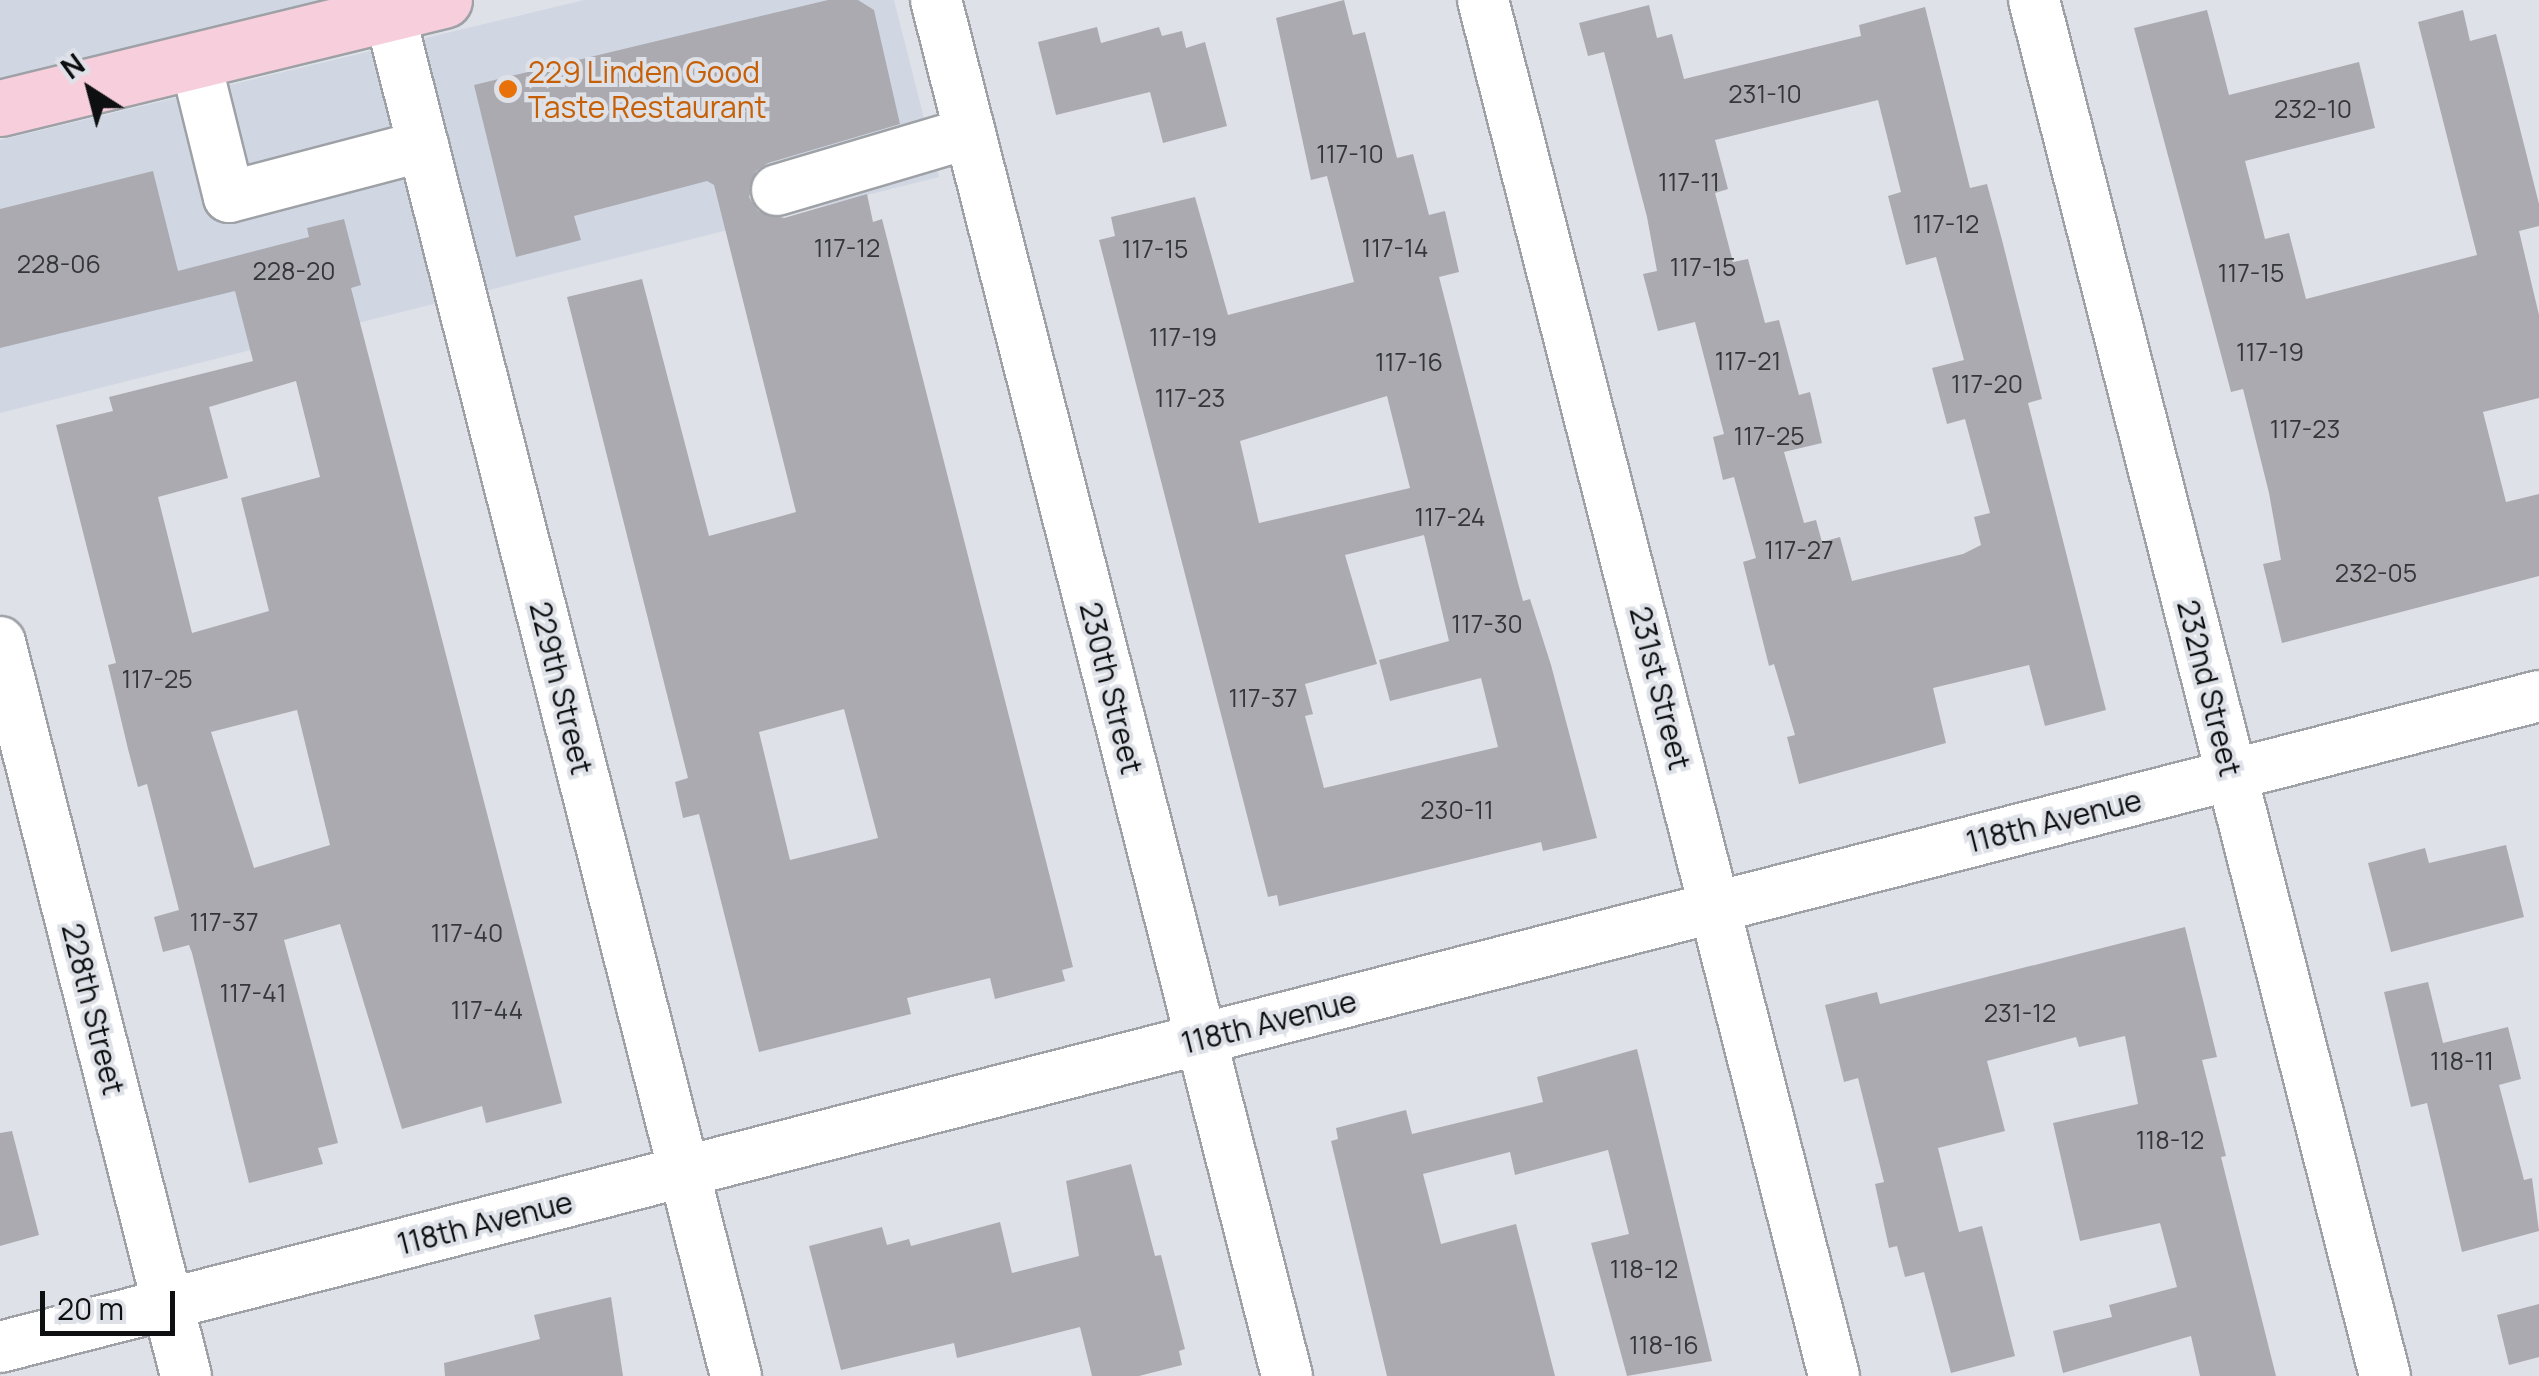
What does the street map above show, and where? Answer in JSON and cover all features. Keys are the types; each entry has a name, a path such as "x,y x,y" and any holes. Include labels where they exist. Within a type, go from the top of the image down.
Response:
{"main road":[{"path":"0,108 388,7 444,0"}],"street":[{"name":"230th Street","path":"936,0 1288,1376"},
{"name":"231st Street","path":"1483,0 1834,1376"},
{"name":"232nd Street","path":"2034,0 2385,1376"},
{"name":"229th Street","path":"388,7 736,1376"},
{"path":"195,60 229,197 423,146"},
{"path":"778,190 970,133"},
{"name":"228th Street","path":"0,642 186,1376"},
{"name":"118th Avenue","path":"0,1347 2539,696"}],"shaded area":[{"path":"0,0 398,0 0,98"},
{"path":"584,0 894,0 939,177 0,413 0,140"}],"building":[{"path":"828,0 858,0 874,10 900,124 768,163 756,171 749,197 758,211 784,218 867,194 873,222 882,219 1073,967 1062,970 1065,981 995,999 990,978 907,998 911,1014 759,1052 699,814 683,818 675,782 688,778 567,297 642,279 709,536 796,512 714,185 707,181 574,216 581,240 516,257 474,85","holes":["844,709 878,838 790,860 759,732"]},
{"path":"1344,0 1353,35 1365,32 1397,158 1413,154 1429,215 1445,211 1459,272 1439,277 1523,601 1530,599 1551,665 1597,838 1543,851 1541,842 1279,906 1277,895 1268,897 1099,240 1115,236 1111,217 1195,197 1228,315 1354,282 1327,176 1311,180 1276,18","holes":["1387,396 1410,488 1259,523 1240,441","1424,535 1449,641 1379,660 1390,701 1481,678 1498,747 1324,788 1305,716 1313,714 1305,684 1377,664 1345,555"]},
{"path":"1649,5 1657,38 1672,34 1684,79 1861,36 1859,25 1925,7 1970,188 1987,184 2002,240 2042,399 2028,403 2106,710 2045,726 2029,665 1933,688 1946,743 1799,784 1787,737 1795,735 1774,664 1769,666 1743,562 1756,558 1734,477 1723,480 1713,437 1724,434 1695,322 1658,331 1643,274 1657,271 1647,217 1604,52 1588,56 1579,23","holes":["1878,100 1901,192 1888,196 1906,265 1936,257 1964,360 1932,368 1947,424 1965,419 1990,513 1974,517 1981,545 1963,554 1852,581 1840,537 1822,542 1816,520 1804,523 1784,452 1822,443 1810,392 1799,395 1779,320 1765,323 1748,259 1733,262 1715,193 1728,189 1715,140"]},
{"path":"2207,10 2229,95 2359,62 2375,128 2245,161 2265,239 2289,233 2306,299 2477,255 2418,22 2463,10 2470,41 2496,34 2539,204 2539,226 2519,231 2539,315 2539,398 2483,412 2506,502 2539,494 2539,576 2282,643 2263,564 2281,560 2269,493 2243,389 2231,392 2134,28"},
{"path":"1097,27 1101,43 1159,27 1162,36 1182,31 1186,48 1205,42 1227,126 1163,143 1150,92 1056,115 1038,42"},
{"path":"153,171 178,271 309,237 307,228 344,219 361,285 351,288 562,1103 486,1123 482,1106 402,1129 340,924 284,940 338,1143 318,1148 323,1164 249,1183 192,953 189,945 163,952 154,917 179,910 147,784 138,787 128,749 108,665 116,663 56,425 113,411 109,397 253,361 235,291 0,348 0,209","holes":["296,381 320,477 241,498 269,611 192,633 158,497 228,478 209,407","297,710 330,845 254,868 211,732"]},
{"path":"2506,845 2524,917 2391,952 2368,863 2425,848 2429,863"},
{"path":"2185,927 2217,1057 2202,1060 2226,1156 2221,1157 2276,1376 2200,1376 2191,1336 2063,1373 2053,1331 2112,1317 2109,1305 2177,1287 2160,1223 2080,1241 2053,1123 2138,1104 2125,1036 2079,1047 2076,1037 1987,1061 2005,1131 1938,1148 1959,1232 1982,1226 2015,1356 1951,1373 1924,1272 1905,1277 1897,1246 1889,1248 1875,1184 1884,1182 1858,1078 1844,1082 1825,1005 1877,992 1880,1004"},
{"path":"2428,982 2443,1043 2508,1027 2521,1079 2499,1085 2524,1180 2532,1178 2539,1231 2462,1252 2427,1103 2411,1107 2384,992"},
{"path":"1637,1049 1712,1361 1627,1376 1591,1243 1629,1234 1608,1150 1515,1175 1510,1152 1423,1174 1441,1244 1516,1224 1555,1376 1387,1376 1331,1141 1338,1139 1336,1128 1406,1110 1412,1134 1543,1102 1537,1077"},
{"path":"12,1131 39,1235 0,1246 0,1133"},
{"path":"1131,1164 1155,1256 1161,1255 1185,1349 1179,1351 1182,1365 1139,1376 1092,1376 1080,1327 957,1358 954,1343 841,1370 809,1246 882,1227 887,1245 909,1239 911,1246 1000,1222 1012,1273 1079,1256 1066,1181"},
{"path":"611,1297 623,1376 445,1376 444,1363 540,1339 534,1315"},
{"path":"2539,1304 2539,1357 2509,1365 2497,1315"}],"place":[{"name":"229 Linden Good Taste Restaurant","path":"508,89"}]}
